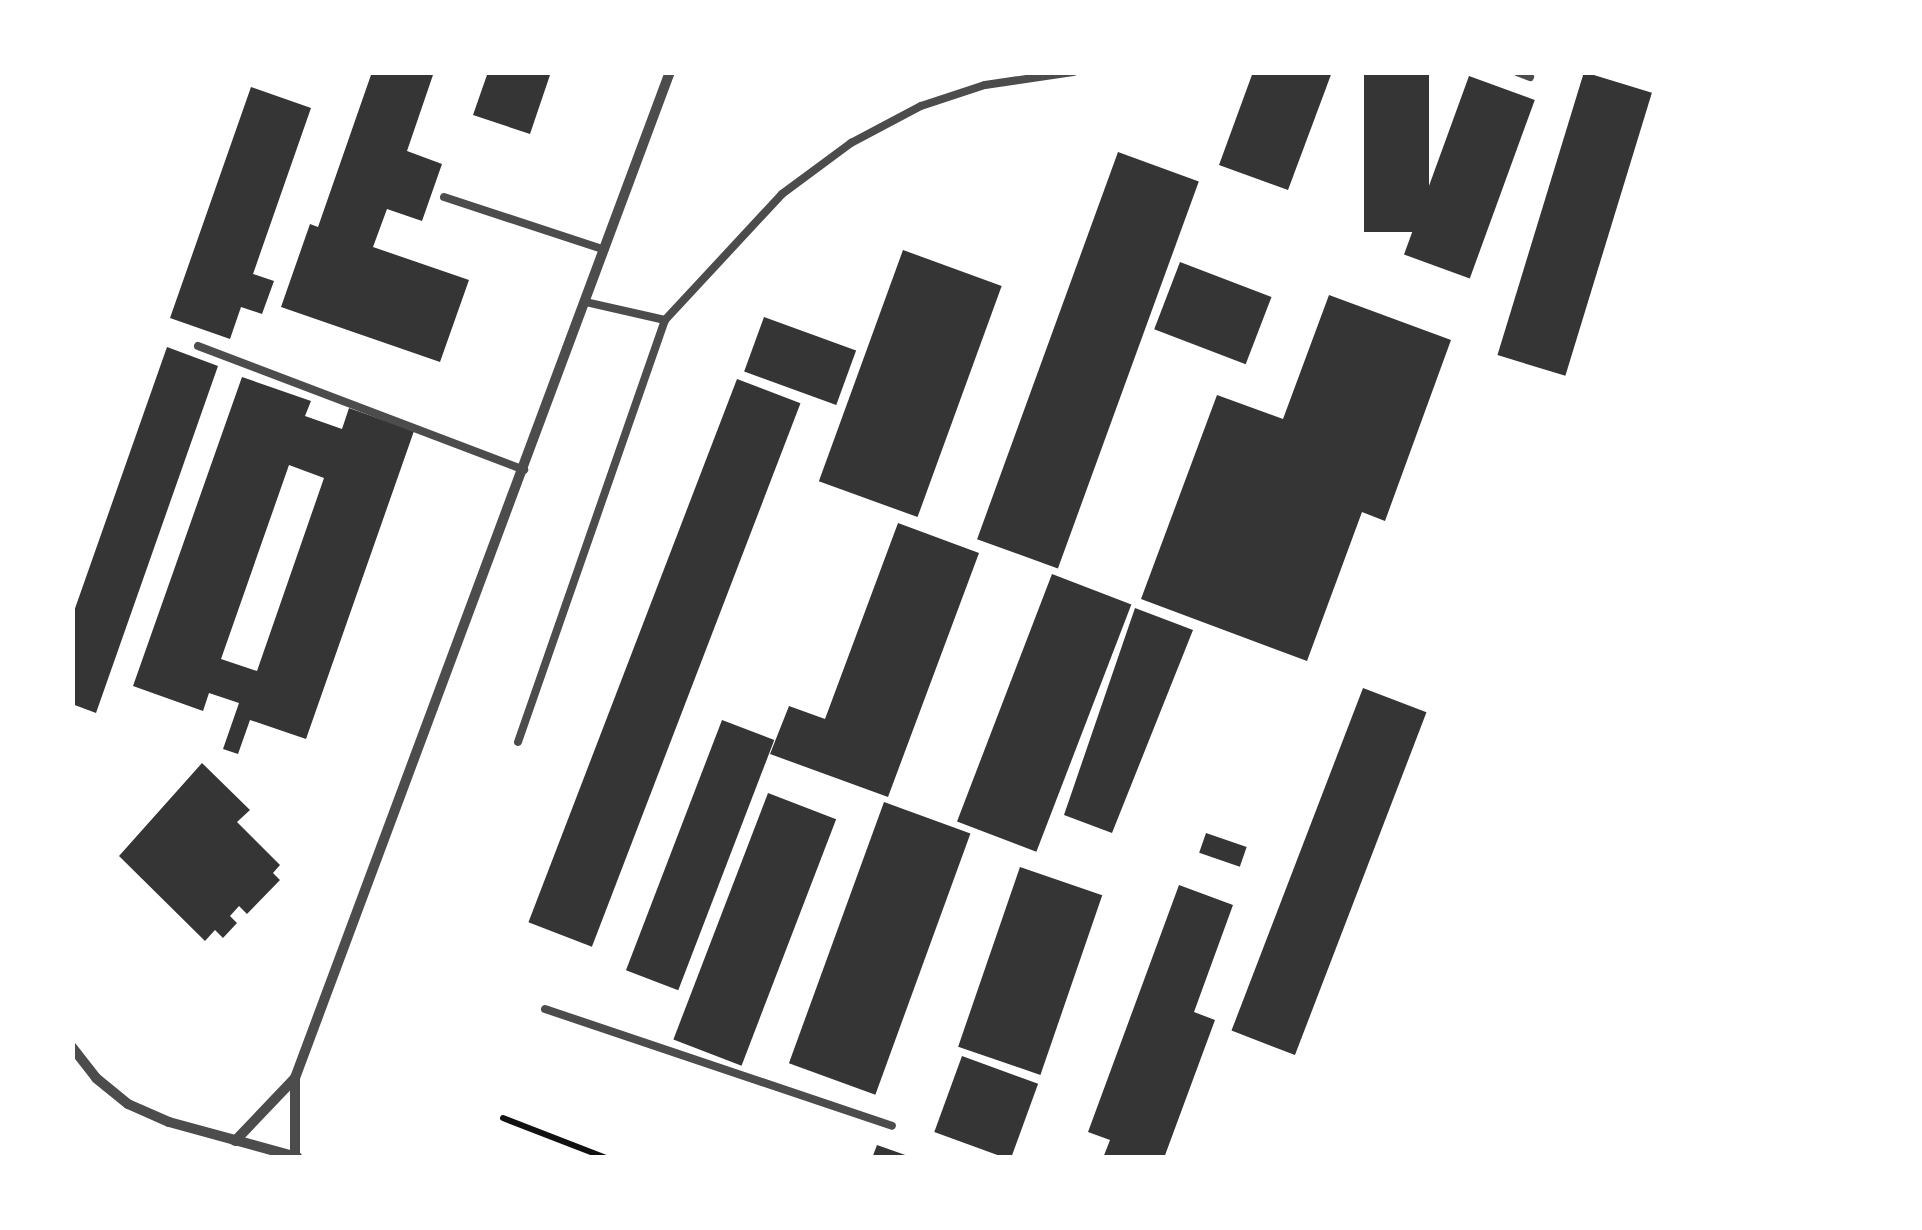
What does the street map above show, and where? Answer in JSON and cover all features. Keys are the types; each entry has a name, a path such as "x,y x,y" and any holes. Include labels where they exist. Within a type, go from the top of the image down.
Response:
{"street":[{"path":"72,1046 96,1078 128,1104 235,1141 296,1156 295,1078 670,72"},
{"path":"235,1141 295,1078"}],"lane":[{"path":"518,742 665,320 747,227 851,143 921,106 985,85 1073,72"},
{"path":"1517,72 1530,76"},
{"path":"444,197 606,250"},
{"path":"585,302 665,320"},
{"path":"198,346 524,470"},
{"path":"545,1009 892,1126"}],"path":[{"path":"504,1118 606,1158"}],"building":[{"path":"372,72 434,72 407,151 442,164 422,221 387,209 373,247 469,280 440,362 281,307 310,224 318,227"},
{"path":"488,72 551,72 530,134 473,115"},
{"path":"1253,72 1332,72 1288,190 1219,165"},
{"path":"1364,72 1429,72 1429,232 1364,232"},
{"path":"1584,72 1652,93 1565,376 1497,355"},
{"path":"1469,76 1535,100 1470,278 1404,255"},
{"path":"251,87 311,108 253,274 274,281 262,314 241,307 230,339 170,318"},
{"path":"1118,152 1199,181 1058,569 977,539"},
{"path":"903,250 1002,286 918,517 819,481"},
{"path":"1180,262 1271,297 1246,364 1154,329"},
{"path":"1329,295 1451,340 1385,521 1362,512 1307,661 1141,599 1217,395 1283,419"},
{"path":"764,317 856,351 836,405 744,372"},
{"path":"167,347 218,366 96,713 72,704 72,617"},
{"path":"242,377 311,401 305,416 342,429 349,408 414,431 306,739 250,720 238,754 223,749 239,703 209,693 203,711 133,686","holes":["289,465 324,478 257,671 221,659"]},
{"path":"737,379 800,403 592,947 528,922"},
{"path":"898,523 979,553 888,797 770,754 789,706 825,719"},
{"path":"1052,574 1131,604 1036,852 957,821"},
{"path":"1135,608 1193,630 1112,833 1064,815"},
{"path":"1363,688 1426,712 1295,1055 1231,1031"},
{"path":"722,720 774,740 678,990 626,970"},
{"path":"202,763 250,810 237,822 280,865 273,873 280,880 247,914 239,906 230,916 237,923 223,938 215,930 205,941 119,856"},
{"path":"768,793 836,819 742,1066 673,1039"},
{"path":"884,802 970,833 875,1095 789,1063"},
{"path":"1206,833 1247,847 1240,867 1199,853"},
{"path":"1020,867 1102,895 1040,1075 958,1047"},
{"path":"1179,885 1233,905 1194,1012 1215,1020 1164,1158 1103,1158 1110,1140 1088,1132"},
{"path":"962,1056 1038,1084 1011,1158 934,1132"},
{"path":"877,1145 911,1157 872,1158"}]}
